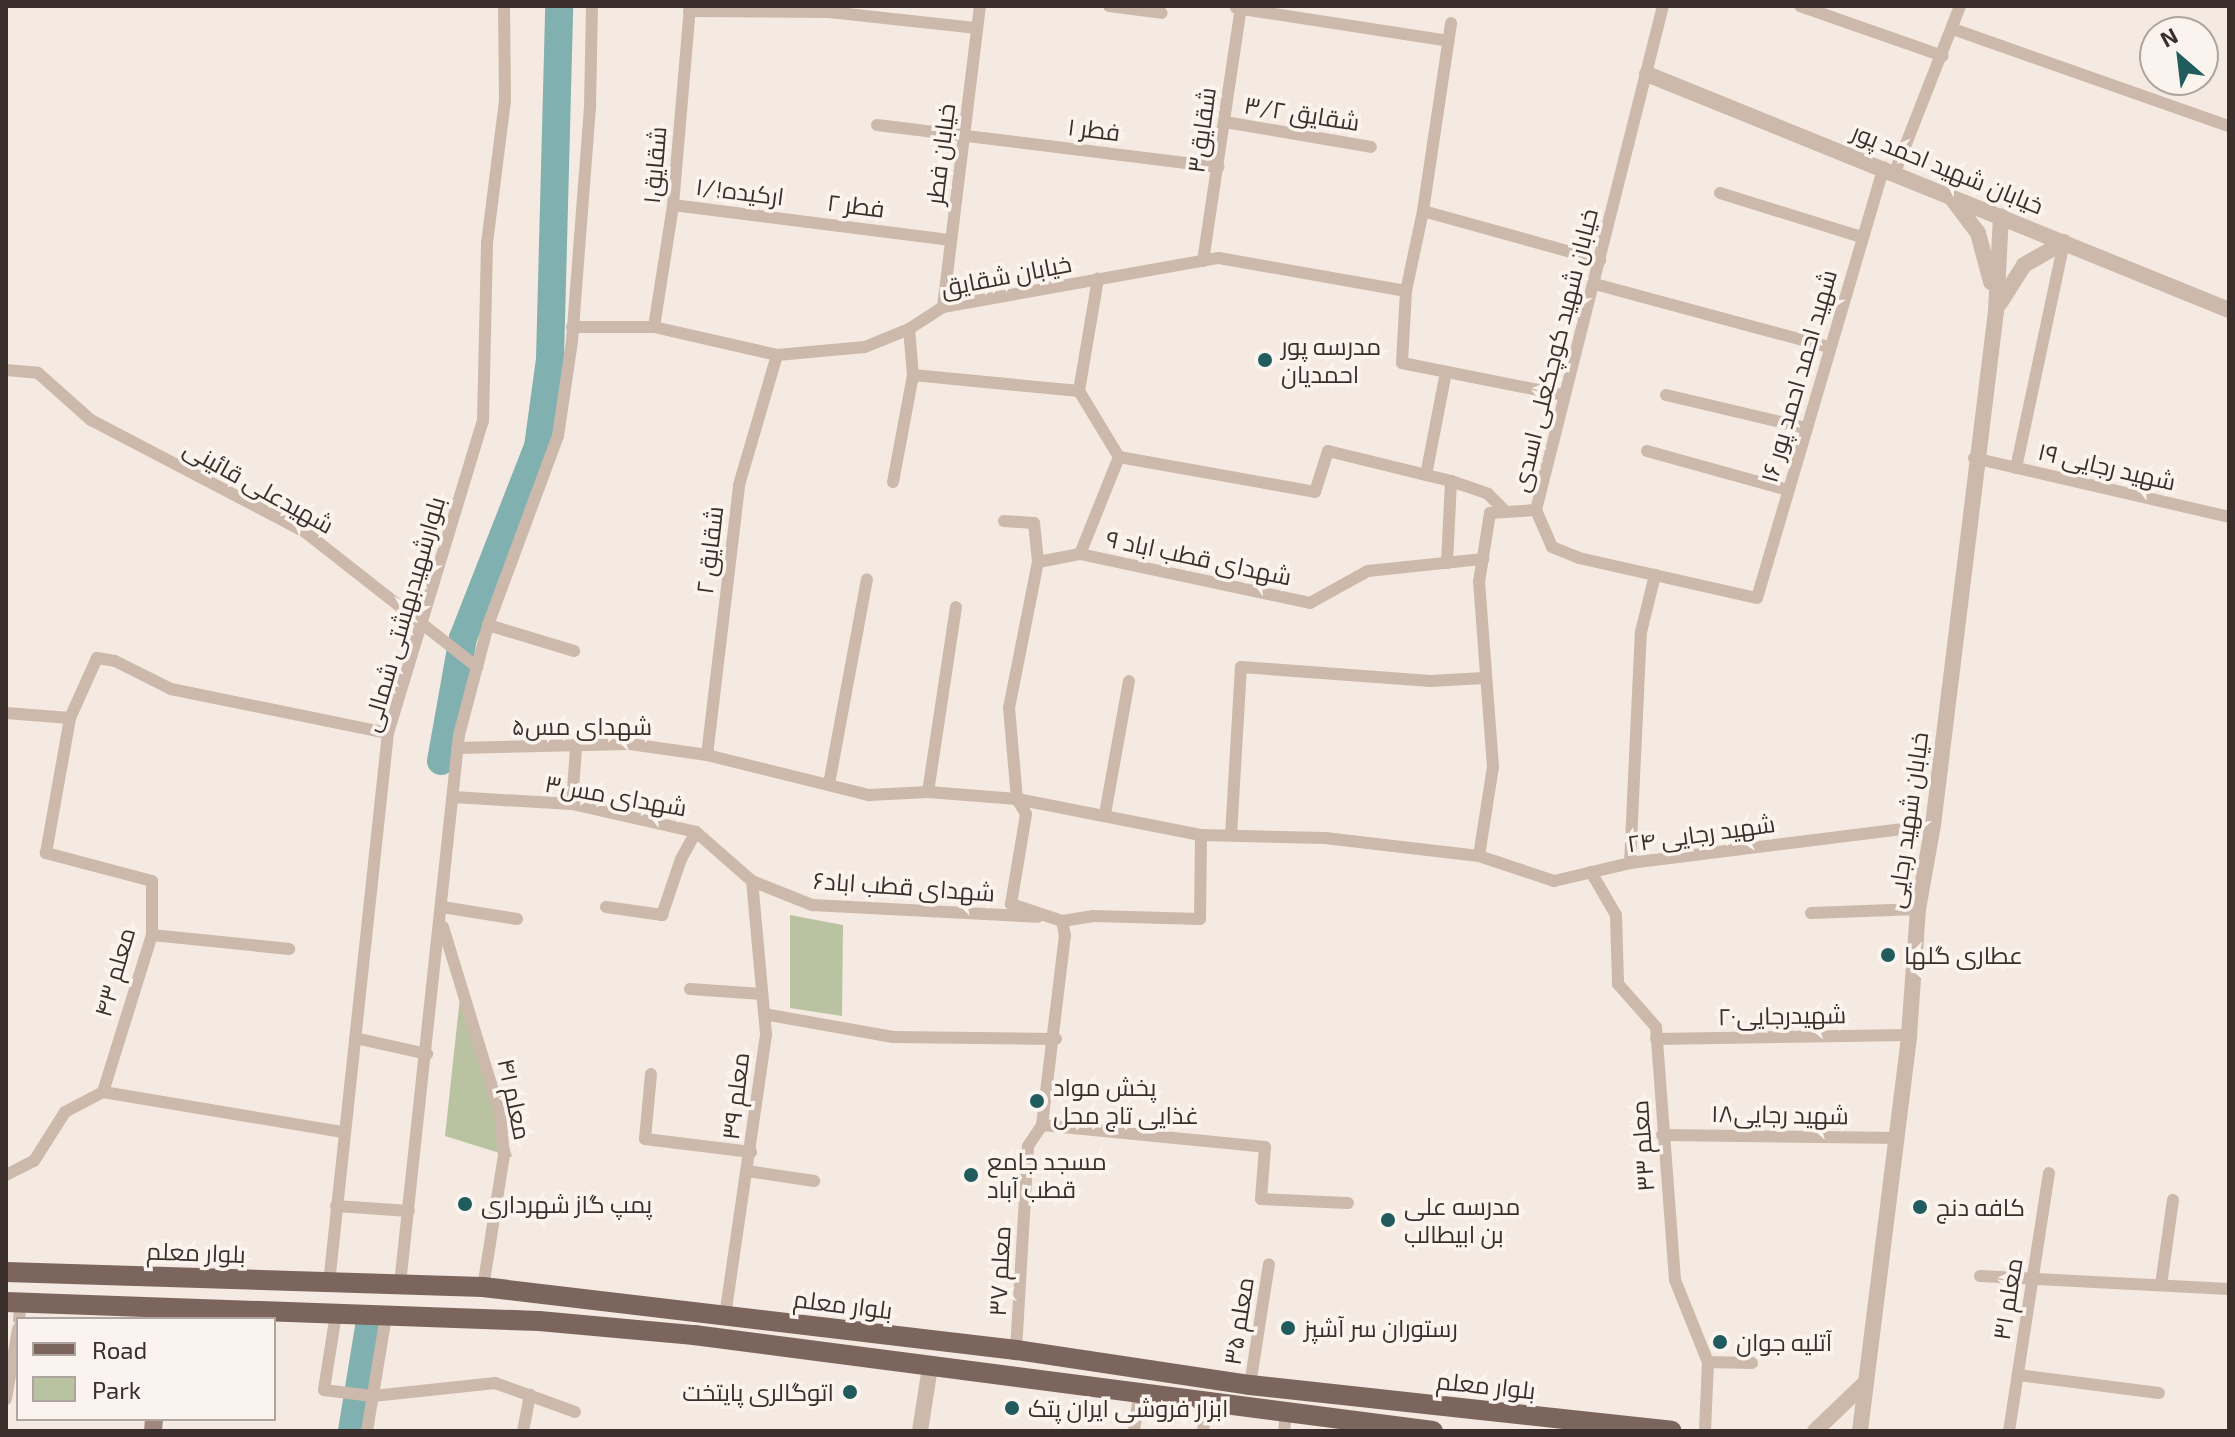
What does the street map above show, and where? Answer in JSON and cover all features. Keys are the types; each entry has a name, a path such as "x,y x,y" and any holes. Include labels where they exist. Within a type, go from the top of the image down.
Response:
{"main road":[{"name":"بلوار معلم","path":"6,1272 483,1287 1016,1350 1250,1385 1671,1431"},
{"path":"15,1308 240,1316 336,1314 539,1321 694,1335 1093,1387 1139,1397 1206,1405 1285,1422 1433,1431"},
{"path":"694,1335 698,1313"},
{"path":"1093,1362 1093,1387"}],"street":[{"name":"بلوارشهیدبهشتی شمالی","path":"329,1283 342,1132 388,733 483,421 487,243 505,100 504,6"},
{"path":"400,1284 421,1053 441,924 457,748 488,625 558,436 572,327 590,108 592,6"},
{"name":"خیابان فطر","path":"943,307 980,6"},
{"path":"1109,6 1162,13"},
{"name":"خیابان شهید کوچکعلی اسدی","path":"1479,856 1493,767 1484,678 1483,559 1490,513 1536,510 1663,6"},
{"path":"1800,6 1943,56"},
{"name":"شهید احمد احمد پور ۱۶","path":"1655,575 1757,598 1861,237 1889,169 1943,56 1960,6"},
{"path":"689,8 829,12 977,28"},
{"name":"شقایق۱","path":"654,327 673,205 689,8"},
{"path":"1238,8 1448,41"},
{"name":"شقایق۳","path":"1203,261 1225,122 1238,8"},
{"path":"1451,23 1423,211 1406,291 1402,363 1563,395"},
{"path":"1953,29 2226,125"},
{"name":"خیابان شهید احمد پور","path":"1647,74 1889,169 2229,310"},
{"name":"شقایق ۳/۲","path":"1225,122 1371,147"},
{"name":"فطر ۱","path":"877,125 1218,167"},
{"path":"1720,193 1861,237"},
{"path":"1948,194 1985,250 1996,311"},
{"name":"ارکیده۱/۱","path":"673,205 802,221"},
{"path":"1423,211 1600,260"},
{"name":"خیابان شهید رجایی","path":"1860,1431 1898,1138 1918,909 1933,825 1974,458 1996,311 2001,216"},
{"name":"فطر ۲","path":"802,221 951,240"},
{"path":"1996,311 2024,265 2064,242"},
{"path":"2016,468 2064,242"},
{"name":"خیابان شقایق","path":"572,327 654,327 777,355 865,347 909,329 943,307 1219,258 1406,291"},
{"path":"1098,279 1079,391 1119,457 1315,492 1328,451 1451,481 1488,494 1506,512"},
{"path":"1595,284 1829,347"},
{"path":"893,482 913,375 909,329"},
{"name":"شقایق ۲","path":"707,755 739,485 777,355"},
{"name":"شهیدعلی قائینی","path":"6,370 38,373 91,420 305,532 423,621 477,667"},
{"path":"1426,475 1446,372"},
{"path":"913,375 1079,391"},
{"path":"1666,395 1806,428"},
{"path":"1647,451 1788,490"},
{"path":"1038,562 1080,554 1119,457"},
{"name":"شهید رجایی ۱۹","path":"1974,458 2229,517"},
{"path":"1451,481 1447,563 1483,559"},
{"path":"1536,510 1552,547 1655,575 1641,632 1630,863"},
{"path":"1004,521 1034,523 1038,562 1009,708 1017,799 1026,814 1011,904 1060,920 1094,916 1200,919 1201,835"},
{"name":"شهدای قطب اباد ۹","path":"1080,554 1310,603 1368,571 1447,563"},
{"path":"829,784 867,579"},
{"path":"928,792 956,607"},
{"path":"488,625 574,651"},
{"path":"6,713 70,718 97,658 115,661 171,689 388,733"},
{"path":"1231,835 1241,667 1430,681 1484,678"},
{"path":"1105,814 1129,681"},
{"name":"معلم ۴۳","path":"70,718 46,853 152,881 152,935 103,1092"},
{"name":"شهدای مس۵","path":"457,748 576,748 630,744 707,755 869,795 928,792 1017,799 1105,814"},
{"path":"572,804 576,748"},
{"name":"شهدای مس۳","path":"453,797 572,804 696,832 752,881"},
{"name":"شهید رجایی ۲۴","path":"1105,814 1201,835 1325,838 1479,856 1554,881 1630,863 1933,825"},
{"path":"606,907 662,915 681,859 696,832"},
{"name":"معلم ۳۳","path":"1591,872 1616,915 1618,984 1656,1027 1675,1280 1708,1362 1705,1431"},
{"name":"شهدای قطب اباد۶","path":"752,881 812,905 1060,920"},
{"name":"معلم ۳۹","path":"725,1316 751,1152 764,1014 752,881"},
{"path":"442,907 517,919"},
{"path":"1811,913 1918,909"},
{"path":"1060,920 1065,955 1042,1125 1265,1147 1261,1199 1348,1203"},
{"name":"معلم ۴۱","path":"441,924 500,1114 504,1155 483,1287"},
{"path":"152,935 289,949"},
{"path":"690,989 762,994"},
{"path":"764,1014 893,1037 1056,1039"},
{"name":"شهیدرجایی۲۰","path":"1656,1039 1909,1035"},
{"path":"355,1038 421,1053"},
{"path":"651,1074 645,1139 751,1152"},
{"path":"6,1175 34,1161 65,1112 103,1092 342,1132"},
{"name":"معلم ۳۷","path":"1016,1350 1028,1146 1042,1125"},
{"name":"شهید رجایی۱۸","path":"1662,1135 1898,1138"},
{"path":"747,1171 814,1181"},
{"name":"معلم ۳۱","path":"2009,1431 2049,1173"},
{"path":"2161,1285 2173,1200"},
{"path":"336,1206 409,1211"},
{"name":"معلم ۳۵","path":"1250,1385 1269,1264"},
{"path":"1980,1276 2227,1289 2229,1274"},
{"path":"336,1314 324,1390 373,1396 495,1383 575,1412"},
{"path":"367,1431 386,1316"},
{"path":"6,1399 16,1341"},
{"path":"1708,1362 1752,1363"},
{"path":"920,1431 930,1367"},
{"path":"2018,1375 2159,1393"},
{"path":"1815,1431 1865,1383"},
{"path":"523,1431 530,1395"},
{"path":"1134,1431 1139,1397"},
{"path":"1203,1431 1206,1405"}],"green space":[{"path":"790,915 843,925 842,1016 790,1008"},
{"path":"462,979 512,1157 445,1136"}],"waterway":[{"path":"441,761 463,638 538,447 550,359 559,6"},
{"path":"352,1431 369,1327"}],"place":[{"name":"مدرسه پور احمدیان","path":"1265,360"},
{"name":"عطاری گلها","path":"1888,955"},
{"name":"پخش مواد غذایی تاج محل","path":"1037,1101"},
{"name":"مسجد جامع قطب آباد","path":"971,1175"},
{"name":"پمپ گاز شهرداری","path":"465,1204"},
{"name":"کافه دنج","path":"1920,1207"},
{"name":"مدرسه علی بن ابیطالب","path":"1388,1220"},
{"name":"رستوران سر آشپز","path":"1288,1328"},
{"name":"آتلیه جوان","path":"1720,1342"},
{"name":"اتوگالری پایتخت","path":"850,1392"},
{"name":"ابزار فروشی ایران پتک","path":"1012,1408"}]}
